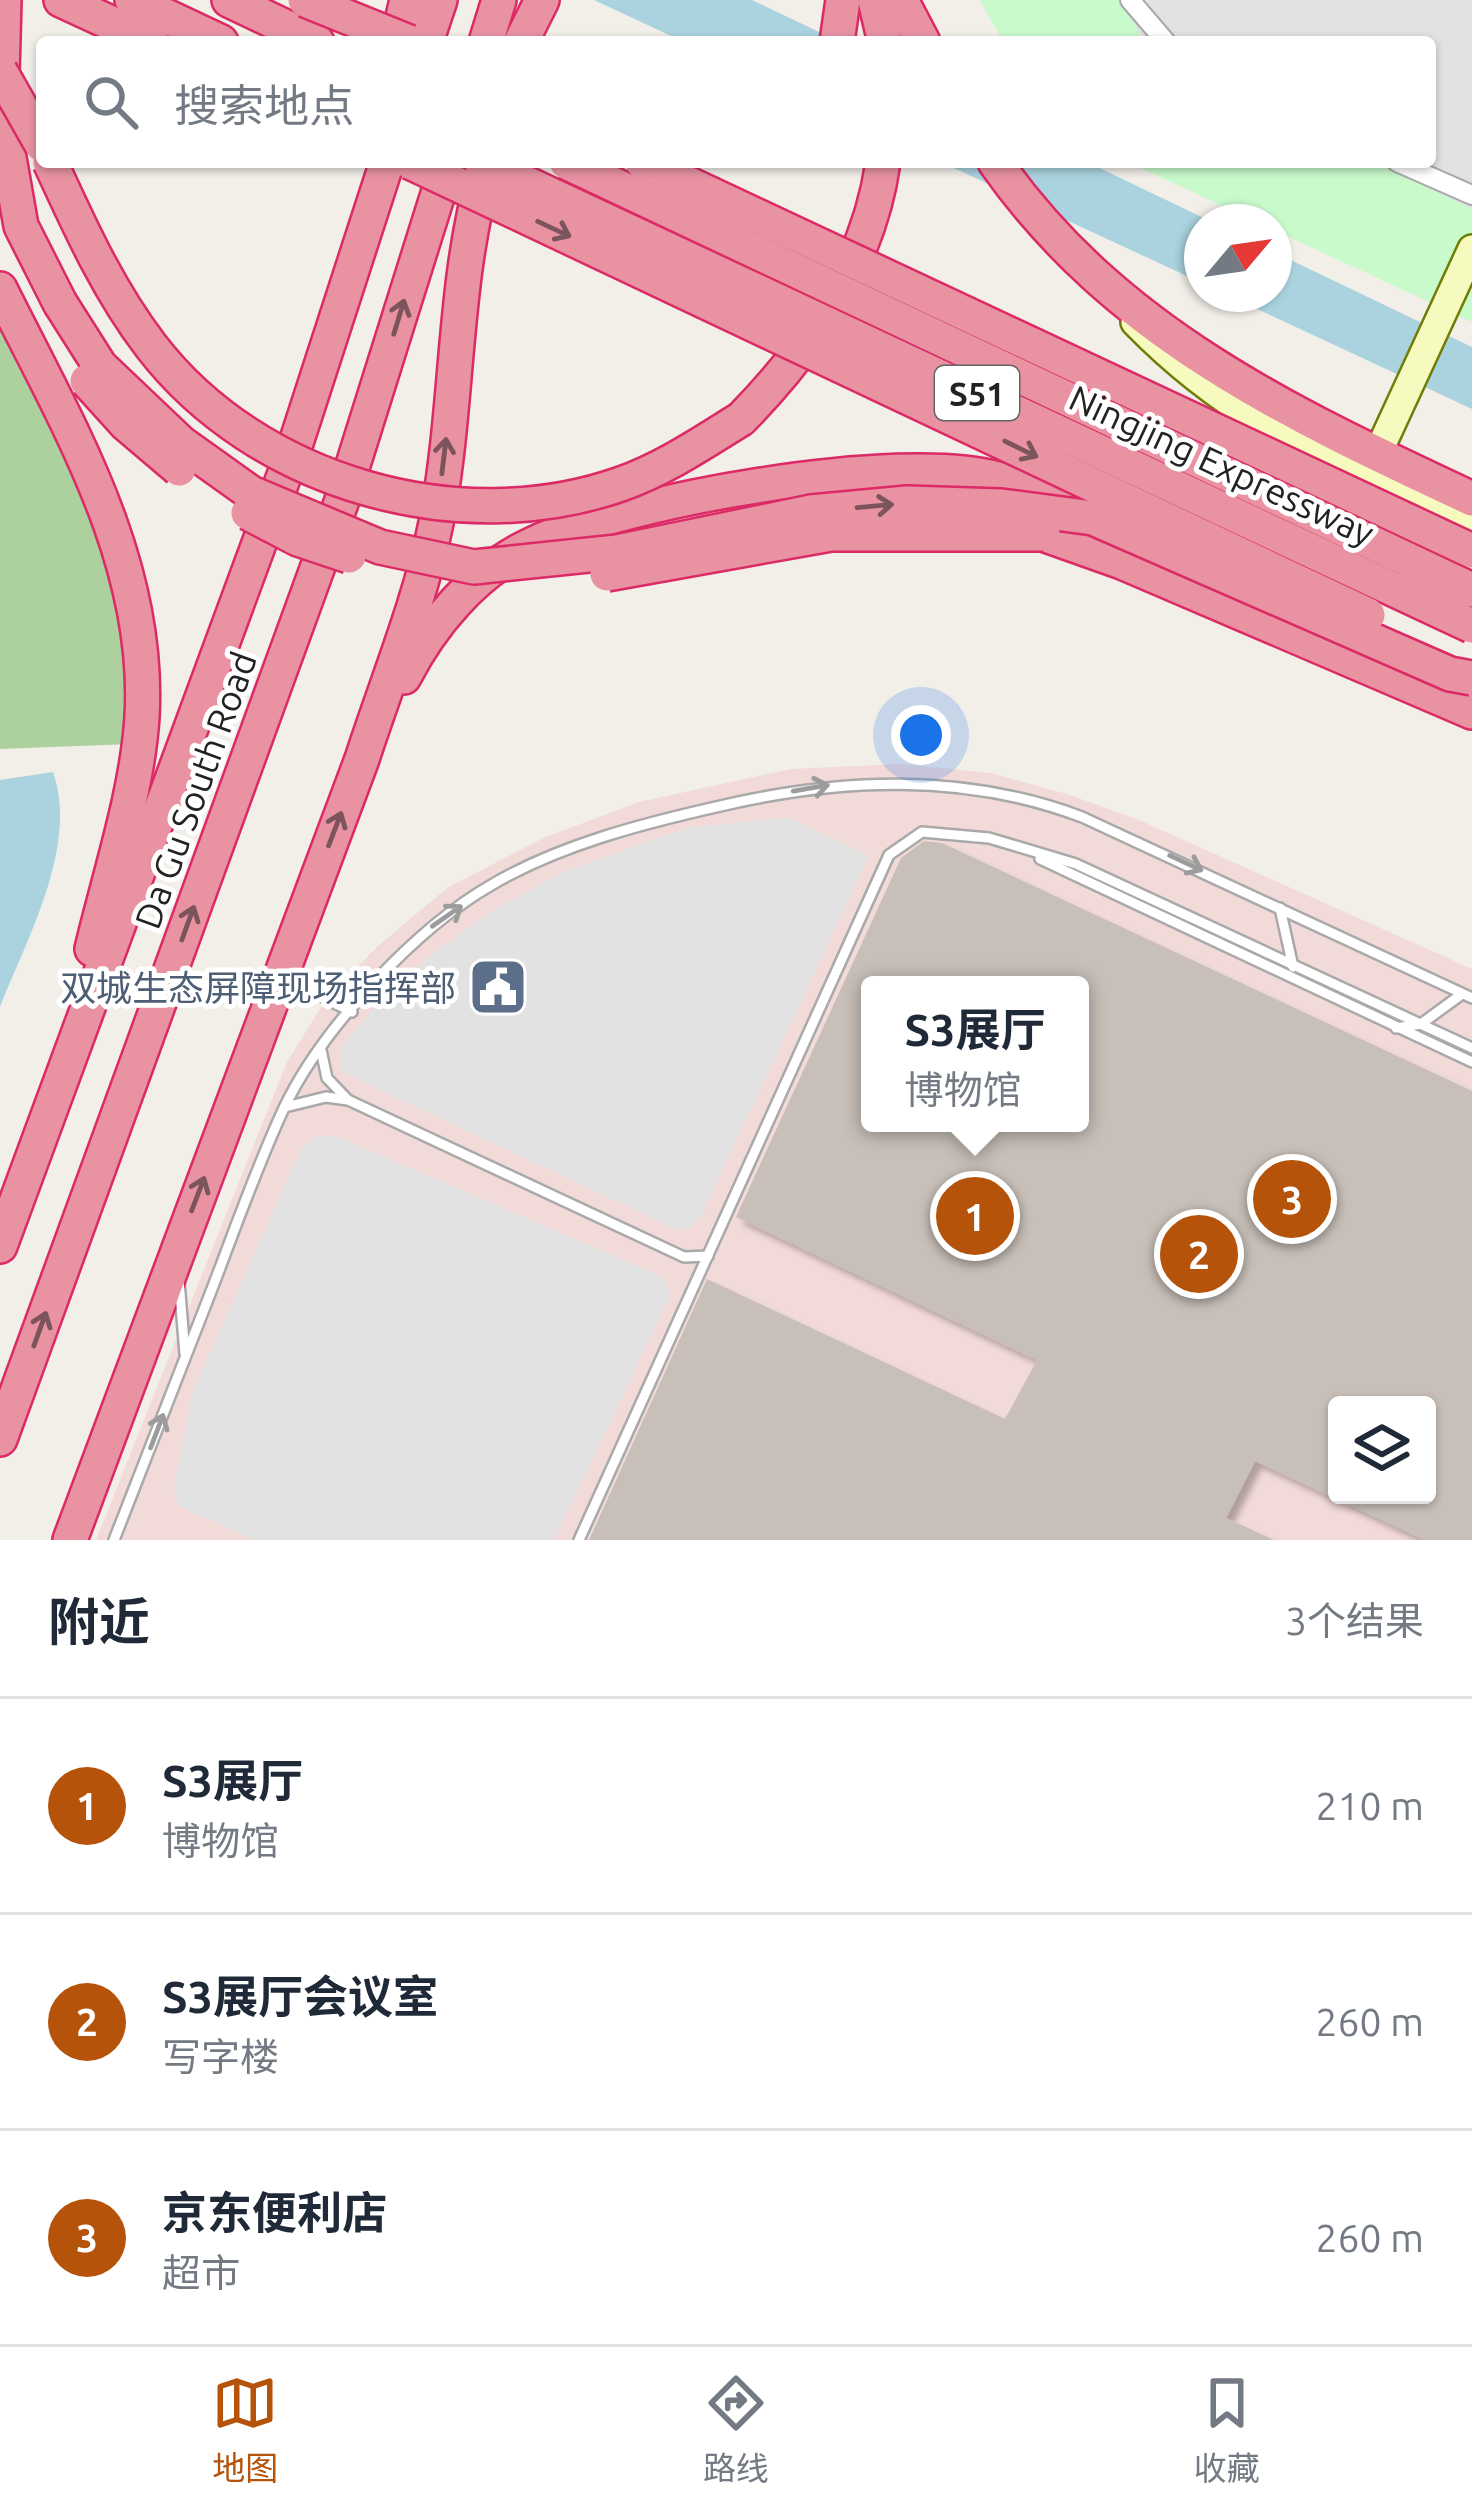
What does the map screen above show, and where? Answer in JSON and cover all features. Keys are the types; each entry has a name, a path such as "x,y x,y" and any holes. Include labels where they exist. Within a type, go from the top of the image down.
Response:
{"highway":[{"path":"4,0 1,112 21,226 67,356 126,424 223,500 298,539 453,583 536,583 653,568 831,534 1043,534 1122,562 1472,712"},
{"path":"61,0 139,36"},
{"path":"132,0 208,36"},
{"path":"230,0 305,36"},
{"path":"305,0 383,33"},
{"path":"331,0 383,33"},
{"path":"383,33 407,0"},
{"path":"428,36 440,0"},
{"path":"523,36 542,0"},
{"path":"838,36 843,0"},
{"path":"874,0 901,28"},
{"path":"0,71 36,134"},
{"path":"53,168 122,304 153,349 231,423 338,482 440,503 526,506 640,477 741,418 796,364 834,302 865,234 882,168"},
{"path":"316,381 366,168"},
{"name":"Da Gu South Road","path":"0,1246 316,381 385,168"},
{"path":"423,168 1472,664"},
{"name":"Da Gu South Road","path":"0,1439 340,503 446,168"},
{"path":"72,1532 362,759 436,524 464,266 483,168"},
{"name":"Ningjing Expressway","path":"497,168 1472,626"},
{"name":"Ningjing Expressway","path":"579,168 1472,590"},
{"path":"655,168 1472,550"},
{"path":"1000,168 1073,257 1213,369 1472,500"},
{"path":"0,234 51,309 100,366 181,443 251,493 380,548 474,567 616,552 811,512 907,503 1001,506 1093,518"},
{"path":"0,289 103,502 133,594 140,640 137,756 58,1093"},
{"path":"362,759 422,643 454,601 524,548 584,522 872,470 996,478 1450,674 1472,678"}],"street":[{"path":"1130,0 1161,36"},
{"path":"1410,168 1472,195"},
{"path":"1376,455 1472,249"},
{"path":"1073,257 1192,379 1230,408 1264,429 1472,526"}],"lane":[{"path":"115,1540 285,1107 321,1050 429,929 493,884 653,822 845,783 972,788 1030,797 1467,996"},
{"path":"579,1540 890,855 922,832 989,838 1024,851 1472,1062"},
{"path":"1024,851 1076,864 1472,1048"},
{"path":"1280,908 1299,981"},
{"path":"280,975 352,1012"},
{"path":"1396,1028 1421,1024 1467,996"},
{"path":"321,1050 327,1078 348,1100"},
{"path":"285,1107 326,1097 348,1100 683,1257 708,1256"},
{"path":"177,1250 185,1359"}],"shaded area":[{"path":"1121,0 1472,0 1472,209 1387,168 1436,168 1436,36 1141,36"},
{"path":"900,764 991,773 1139,820 1472,969 1472,1540 96,1540 287,1062 328,996 447,888 543,838 639,802 791,769"},
{"path":"788,817 869,856 701,1216 688,1230 673,1228 340,1071 341,1047 397,981 487,914 562,872 687,828"},
{"path":"336,1136 663,1277 671,1294 554,1540 255,1540 178,1506 174,1489 192,1393 301,1149 317,1137"}],"green space":[{"path":"980,0 1472,0 1472,322 1292,238 1292,204 1218,204 1141,168 1436,168 1436,36 1000,36"},
{"path":"0,314 112,548 131,646 131,744 0,749"}],"water":[{"path":"594,0 752,0 827,36 671,36"},
{"path":"954,168 1100,168 1184,209 1184,275"},
{"path":"1292,261 1472,347 1472,409 1264,312 1292,312"},
{"path":"53,772 59,800 55,861 0,1007 0,780"}],"building":[{"path":"924,841 942,843 1472,1091 1472,1540 1425,1540 1348,1504 1436,1504 1436,1396 1328,1396 1328,1495 1255,1461 1226,1518 1274,1540 589,1540 707,1279 1005,1419 1037,1360 736,1217 901,858"}],"place":[{"name":"双城生态屏障现场指挥部","path":"498,987"},
{"name":"京东便利店","path":"1292,1199"},
{"name":"S3展厅","path":"975,1216"},
{"name":"S3展厅会议室","path":"1199,1254"}]}
